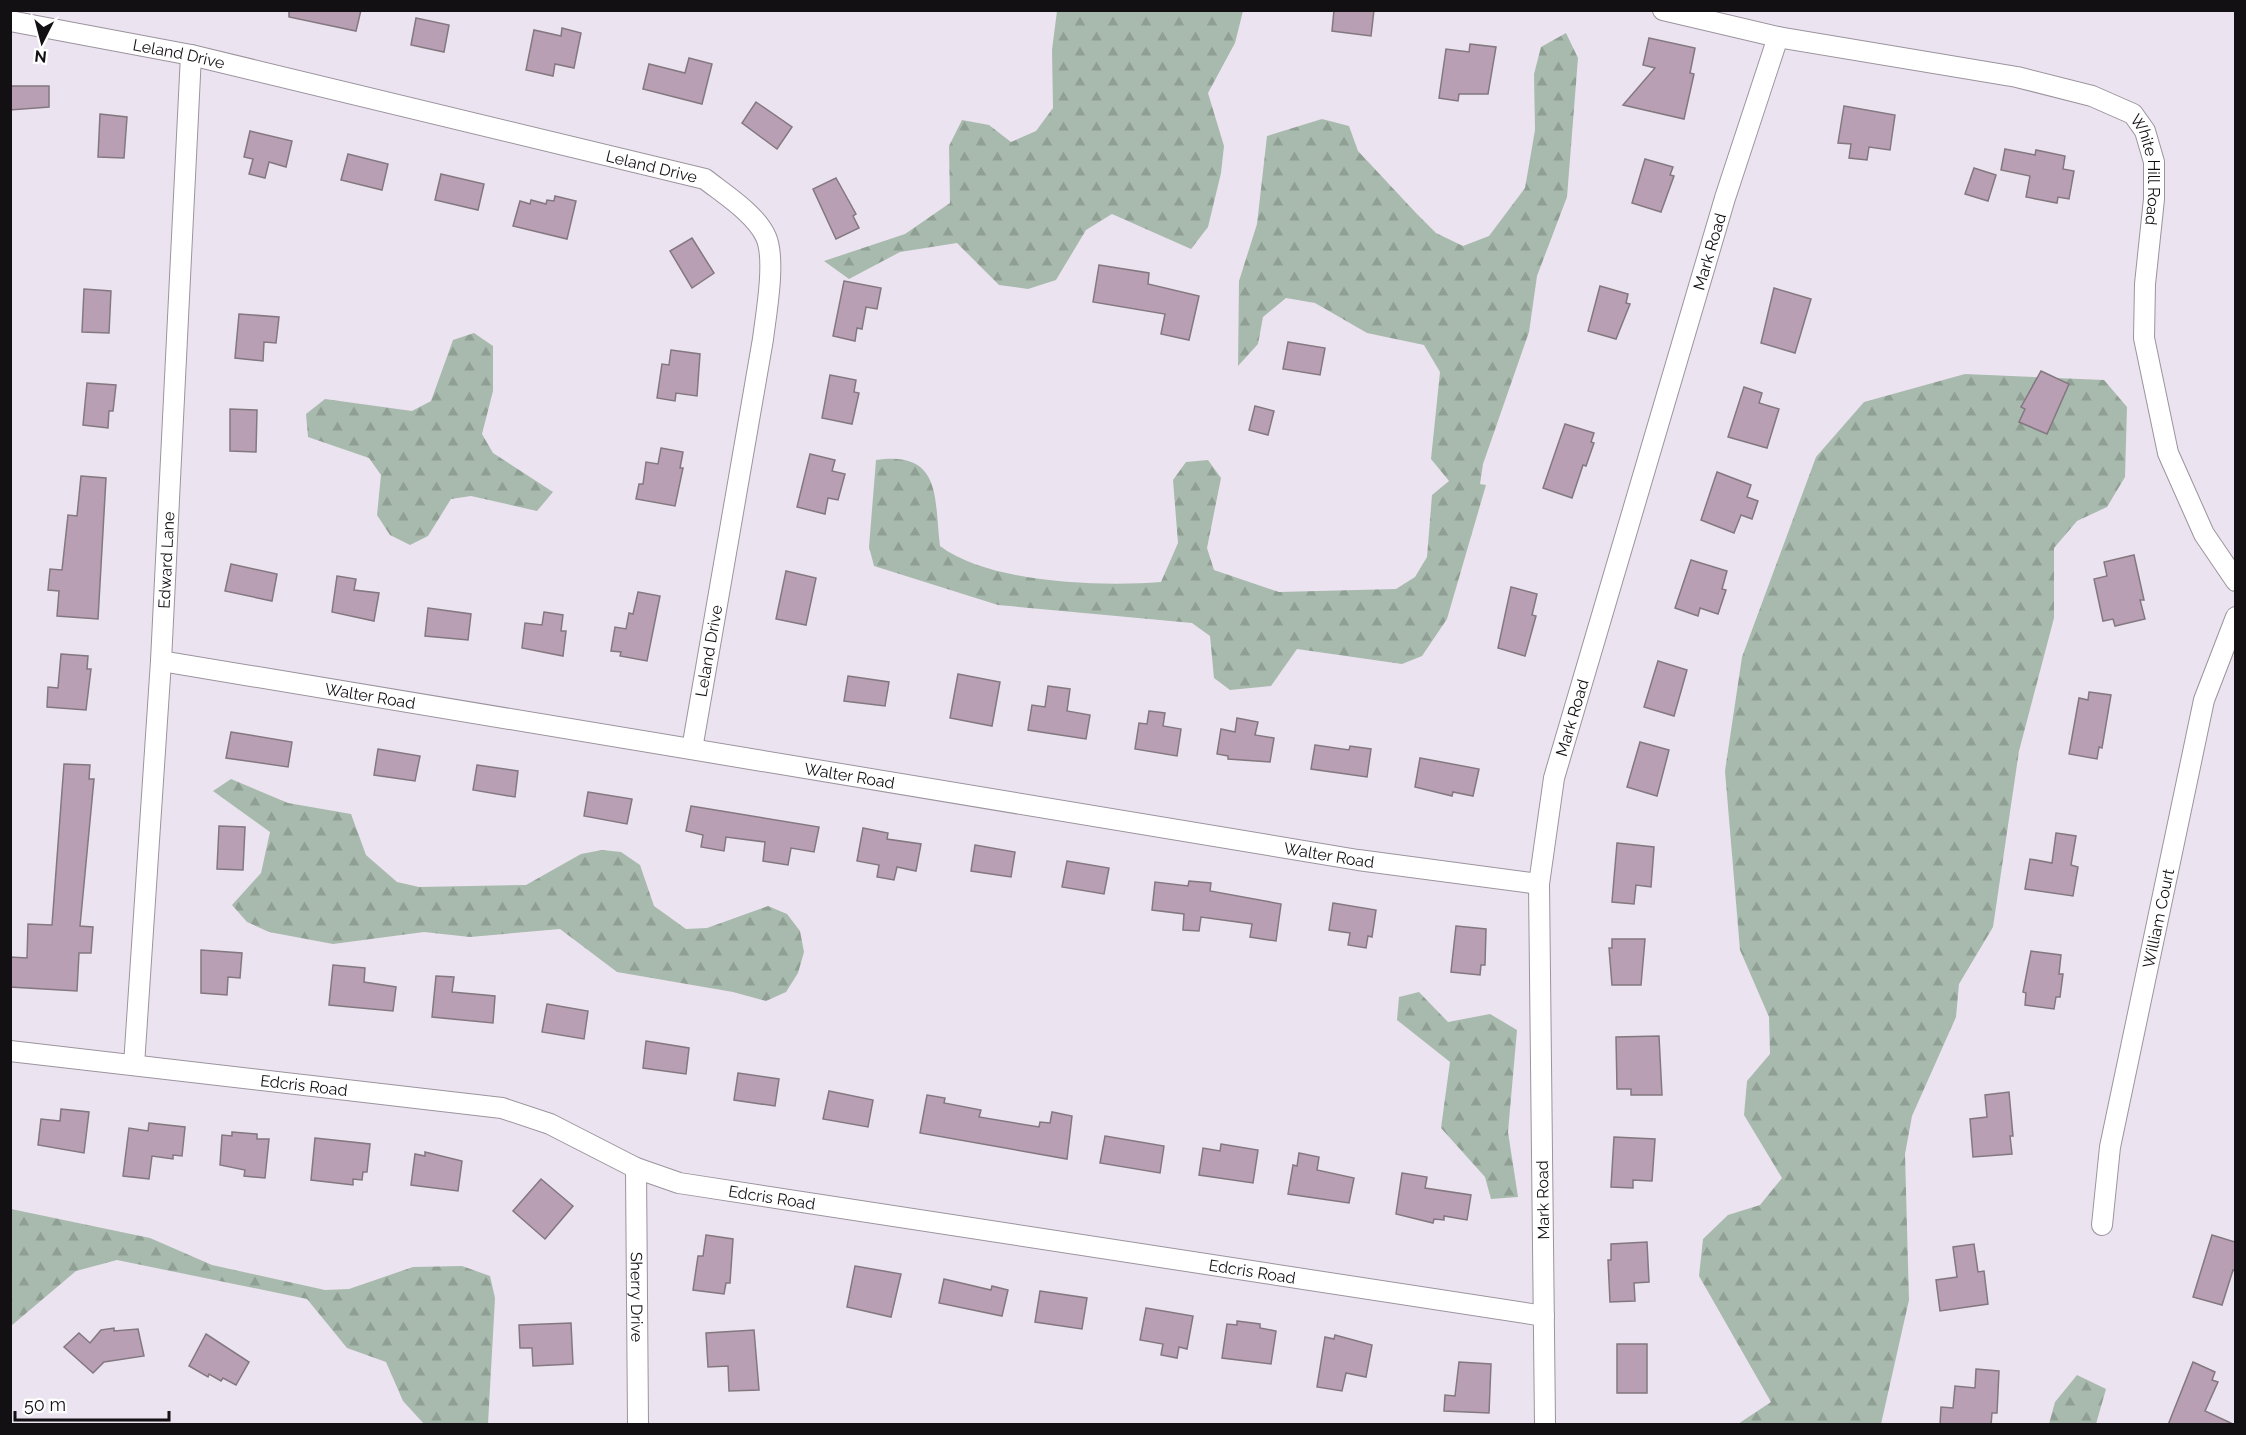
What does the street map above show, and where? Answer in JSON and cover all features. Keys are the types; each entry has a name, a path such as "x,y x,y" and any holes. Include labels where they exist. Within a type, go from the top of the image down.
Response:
{"street":[{"name":"White Hill Road","path":"1663,10 1778,38 2017,77 2092,96 2133,114 2145,131 2154,162 2154,199 2145,284 2144,338 2168,453 2204,534 2235,581"},
{"name":"Leland Drive","path":"10,21 191,55 705,179 742,208 766,237 770,275 763,339 692,749"},
{"name":"Mark Road","path":"1545,1425 1539,884 1554,777 1725,198 1778,38"},
{"name":"Edward Lane","path":"134,1065 161,661 191,55"},
{"name":"William Court","path":"2102,1224 2112,1136 2204,700 2235,617"},
{"name":"Walter Road","path":"161,661 1358,860 1539,884"},
{"name":"Edcris Road","path":"10,1051 502,1108 550,1124 636,1168 679,1183 1544,1316"},
{"name":"Sherry Drive","path":"636,1168 638,1425"}],"green space":[{"path":"1057,11 1243,11 1235,43 1208,93 1224,146 1221,173 1208,227 1191,249 1112,214 1086,230 1056,280 1028,289 999,285 957,243 900,252 849,279 824,261 905,234 950,203 949,146 962,120 989,125 1011,142 1036,131 1053,108 1052,50"},
{"path":"1566,33 1578,58 1567,197 1537,276 1529,332 1483,464 1480,484 1486,485 1447,619 1422,656 1402,664 1297,649 1271,686 1230,690 1214,678 1210,636 1192,623 998,605 874,566 869,547 876,460 897,459 913,463 924,470 935,495 940,546 961,558 987,568 1046,580 1108,584 1161,582 1178,543 1173,480 1186,462 1208,460 1221,478 1207,548 1214,570 1279,592 1396,589 1415,577 1427,557 1432,495 1449,481 1431,459 1440,372 1424,345 1367,333 1315,303 1286,298 1263,317 1258,344 1238,366 1239,281 1257,224 1267,136 1322,119 1349,126 1358,151 1416,213 1436,233 1463,246 1489,236 1525,188 1535,130 1534,74 1541,47"},
{"path":"474,333 493,346 493,391 482,434 493,453 553,492 537,511 471,496 451,499 428,536 410,545 390,535 377,515 381,475 369,458 308,437 306,414 325,399 412,411 431,401 453,340"},
{"path":"1965,374 2104,380 2127,407 2125,477 2107,507 2077,521 2054,548 2054,618 2019,751 1993,927 1959,984 1956,1017 1912,1116 1905,1154 1909,1300 1881,1424 1738,1424 1771,1402 1699,1276 1703,1239 1728,1215 1760,1205 1782,1178 1744,1115 1747,1081 1770,1054 1769,1017 1740,950 1725,771 1742,657 1816,457 1864,402"},
{"path":"231,779 288,803 351,814 366,855 397,882 419,887 526,885 581,854 602,850 621,852 640,865 654,906 686,929 707,928 768,906 787,914 800,931 804,952 798,973 786,992 766,1001 733,992 617,972 560,929 470,937 424,932 333,944 269,932 247,922 232,905 261,873 270,832 213,791"},
{"path":"1419,992 1448,1022 1490,1014 1517,1030 1508,1132 1518,1197 1491,1199 1485,1177 1441,1128 1450,1062 1397,1020 1399,997"},
{"path":"11,1209 150,1238 212,1265 325,1290 349,1289 413,1267 462,1266 490,1276 495,1298 488,1424 424,1424 403,1401 386,1362 347,1348 307,1299 117,1260 76,1271 11,1326"},
{"path":"2077,1375 2106,1389 2096,1424 2049,1424 2055,1402"}],"building":[{"path":"289,10 361,10 356,31 289,17"},
{"path":"1334,10 1374,10 1371,36 1332,31"},
{"path":"416,18 449,25 444,52 411,45"},
{"path":"562,28 581,33 574,68 555,64 553,76 526,70 534,30 561,36"},
{"path":"1649,38 1695,48 1690,73 1694,74 1684,119 1623,105 1655,68 1643,65"},
{"path":"1470,44 1496,47 1488,94 1459,94 1458,101 1439,98 1446,49 1469,52"},
{"path":"689,58 712,64 702,104 643,89 649,64 685,73"},
{"path":"10,86 49,86 49,107 10,110"},
{"path":"756,102 792,127 777,149 742,123"},
{"path":"1844,106 1895,115 1890,150 1869,147 1867,160 1849,158 1851,144 1838,143"},
{"path":"100,114 127,117 124,158 98,157"},
{"path":"250,131 292,141 286,167 269,162 265,178 249,174 253,159 244,157"},
{"path":"2005,149 2035,155 2036,150 2065,156 2063,169 2074,171 2069,199 2058,197 2057,203 2026,197 2030,176 2001,170"},
{"path":"348,154 388,164 382,190 341,180"},
{"path":"1645,159 1673,167 1670,175 1674,176 1661,212 1632,203"},
{"path":"1974,168 1996,175 1988,201 1965,194"},
{"path":"441,174 484,184 478,210 435,200"},
{"path":"836,178 856,214 853,216 859,228 836,239 813,189"},
{"path":"555,196 576,201 567,239 513,226 520,201 530,204 531,200 546,204 547,200 554,201"},
{"path":"692,238 714,273 692,288 670,251"},
{"path":"1099,265 1149,273 1148,284 1199,296 1189,340 1161,334 1165,314 1093,302"},
{"path":"844,281 881,288 877,309 866,307 862,329 857,328 855,341 833,336"},
{"path":"1600,286 1628,294 1626,303 1630,304 1616,339 1588,331"},
{"path":"1774,288 1811,299 1795,353 1761,343"},
{"path":"84,289 111,291 109,333 82,332"},
{"path":"239,314 279,317 276,343 264,342 263,361 235,358"},
{"path":"1288,342 1325,348 1320,375 1283,369"},
{"path":"671,350 700,354 697,396 676,393 675,401 657,398 662,364 669,365"},
{"path":"2041,371 2069,384 2047,434 2019,422 2025,409 2021,407"},
{"path":"830,375 856,380 854,392 859,393 852,424 822,418"},
{"path":"87,383 116,385 113,411 109,411 108,428 83,425"},
{"path":"1744,387 1762,393 1759,403 1779,409 1767,448 1728,437"},
{"path":"1255,406 1274,411 1268,435 1249,430"},
{"path":"230,409 257,410 256,452 230,451"},
{"path":"1565,424 1594,433 1591,442 1594,443 1586,466 1583,465 1572,498 1543,488"},
{"path":"661,448 683,452 680,468 683,468 675,506 636,499 639,484 643,484 646,462 658,464"},
{"path":"810,454 835,460 832,471 845,474 838,500 828,498 825,514 797,507"},
{"path":"1717,472 1751,485 1747,497 1758,501 1752,519 1741,515 1734,533 1701,520"},
{"path":"81,476 106,478 98,619 57,616 59,591 48,590 50,569 62,570 68,515 77,516"},
{"path":"2134,555 2144,600 2140,600 2145,619 2115,626 2113,619 2103,621 2094,579 2107,576 2104,562"},
{"path":"1691,560 1727,571 1722,589 1726,590 1718,614 1700,608 1698,616 1675,608"},
{"path":"231,564 277,574 272,601 225,591"},
{"path":"786,571 816,578 806,625 776,619"},
{"path":"337,576 356,579 354,590 379,593 374,621 332,612"},
{"path":"1511,587 1537,594 1532,615 1536,616 1525,656 1498,648"},
{"path":"638,592 660,596 647,661 620,656 621,652 611,651 615,627 626,629 629,613 633,614"},
{"path":"428,608 471,614 468,640 425,636"},
{"path":"544,612 563,615 561,631 566,631 563,656 522,648 525,623 542,625"},
{"path":"61,654 88,656 87,669 91,669 86,710 47,707 48,687 58,688"},
{"path":"1658,661 1687,670 1674,716 1644,707"},
{"path":"958,674 1000,682 992,726 950,718"},
{"path":"848,676 889,682 885,706 844,701"},
{"path":"1048,686 1070,689 1067,711 1090,715 1086,739 1028,730 1032,705 1045,707"},
{"path":"2089,692 2111,695 2102,748 2099,747 2097,759 2069,754 2079,698 2088,700"},
{"path":"1149,711 1165,713 1163,726 1181,729 1177,756 1135,749 1139,723 1147,724"},
{"path":"1237,718 1258,722 1255,735 1274,738 1270,762 1228,759 1228,756 1217,754 1221,729 1235,732"},
{"path":"231,732 292,742 288,767 226,758"},
{"path":"1640,742 1669,750 1657,796 1627,787"},
{"path":"1315,745 1349,750 1350,746 1371,749 1367,777 1311,769"},
{"path":"378,749 420,756 415,781 374,775"},
{"path":"1420,758 1479,769 1473,796 1453,792 1452,796 1415,787"},
{"path":"64,764 90,765 89,779 94,779 80,926 93,927 91,953 79,953 77,991 10,987 10,957 27,958 28,924 52,925"},
{"path":"477,765 518,771 515,797 473,790"},
{"path":"588,792 632,799 627,824 584,816"},
{"path":"691,806 819,827 814,852 791,848 788,865 763,861 765,842 726,837 724,851 701,847 703,835 686,831"},
{"path":"219,826 245,827 243,870 217,869"},
{"path":"863,828 888,833 887,839 921,844 916,871 897,867 894,880 877,877 879,865 857,861"},
{"path":"2056,833 2076,836 2071,865 2078,867 2073,896 2025,889 2030,859 2052,863"},
{"path":"1617,843 1654,847 1651,887 1636,885 1634,904 1612,902"},
{"path":"975,845 1015,852 1011,877 971,871"},
{"path":"1067,861 1109,868 1104,894 1062,887"},
{"path":"1189,881 1211,883 1210,891 1281,904 1276,941 1250,937 1252,924 1201,917 1199,931 1183,930 1184,914 1152,910 1155,882 1188,886"},
{"path":"1333,903 1376,910 1372,937 1368,936 1366,948 1348,945 1350,933 1329,930"},
{"path":"1456,926 1486,929 1485,965 1481,965 1480,975 1451,972"},
{"path":"1612,939 1645,939 1641,985 1612,985 1609,948 1612,948"},
{"path":"201,950 242,953 240,978 228,977 227,995 201,993"},
{"path":"2031,951 2061,955 2059,974 2063,974 2060,997 2056,997 2054,1009 2025,1005 2026,993 2023,992"},
{"path":"333,965 365,968 364,982 396,987 393,1011 329,1005"},
{"path":"436,976 454,977 452,992 495,996 493,1023 432,1017"},
{"path":"547,1004 588,1011 584,1039 542,1032"},
{"path":"1659,1036 1662,1095 1631,1095 1631,1089 1617,1089 1616,1037"},
{"path":"646,1041 689,1048 686,1074 643,1068"},
{"path":"738,1073 779,1079 775,1106 734,1100"},
{"path":"829,1091 873,1100 868,1127 823,1119"},
{"path":"2009,1092 2013,1136 2010,1136 2012,1154 1973,1157 1970,1119 1987,1117 1985,1095"},
{"path":"927,1095 945,1098 944,1103 981,1110 979,1117 1039,1127 1040,1122 1050,1123 1052,1112 1072,1116 1067,1159 920,1133"},
{"path":"61,1109 89,1112 84,1153 38,1145 41,1119 60,1121"},
{"path":"149,1123 185,1127 182,1156 173,1155 173,1159 152,1156 149,1179 123,1176 129,1128 148,1131"},
{"path":"232,1132 257,1134 257,1139 269,1139 265,1178 244,1176 245,1170 220,1165 222,1135 232,1136"},
{"path":"1105,1136 1164,1146 1160,1173 1100,1163"},
{"path":"1614,1137 1655,1139 1652,1181 1633,1180 1633,1188 1611,1187"},
{"path":"315,1138 370,1144 367,1172 363,1172 362,1180 353,1179 353,1185 311,1180"},
{"path":"1221,1144 1258,1150 1253,1183 1199,1175 1203,1148 1220,1151"},
{"path":"425,1152 462,1161 458,1191 411,1185 415,1154 425,1156"},
{"path":"1299,1153 1319,1157 1317,1170 1354,1178 1349,1203 1288,1194 1293,1165 1297,1166"},
{"path":"1402,1173 1427,1177 1425,1188 1471,1195 1467,1220 1444,1216 1444,1220 1434,1219 1433,1223 1396,1214"},
{"path":"541,1179 573,1206 545,1239 513,1211"},
{"path":"706,1235 733,1239 730,1283 726,1283 724,1294 693,1290 698,1256 703,1256"},
{"path":"2212,1235 2235,1242 2235,1271 2233,1270 2222,1305 2193,1297"},
{"path":"1647,1242 1649,1282 1634,1283 1635,1301 1610,1302 1608,1260 1611,1260 1611,1244"},
{"path":"1974,1244 1978,1272 1984,1271 1988,1304 1940,1311 1936,1280 1957,1277 1953,1247"},
{"path":"855,1266 901,1274 891,1317 847,1307"},
{"path":"944,1279 991,1290 992,1286 1008,1290 1002,1316 939,1303"},
{"path":"1040,1291 1087,1298 1082,1329 1035,1322"},
{"path":"1146,1308 1193,1316 1187,1349 1179,1347 1177,1358 1161,1355 1163,1344 1140,1340"},
{"path":"1237,1321 1260,1324 1260,1328 1276,1331 1271,1364 1222,1358 1227,1324 1237,1325"},
{"path":"571,1323 573,1364 533,1366 532,1348 520,1348 519,1325"},
{"path":"114,1328 114,1331 138,1329 144,1356 104,1362 93,1373 64,1347 79,1333 90,1343 101,1330"},
{"path":"754,1330 759,1390 729,1391 728,1366 708,1367 706,1333"},
{"path":"206,1334 249,1362 236,1385 223,1378 221,1381 209,1374 208,1377 189,1366"},
{"path":"1335,1335 1372,1345 1366,1377 1346,1373 1342,1391 1317,1387 1325,1337 1334,1339"},
{"path":"1617,1344 1647,1344 1647,1393 1617,1393"},
{"path":"1459,1362 1491,1364 1489,1413 1444,1411 1445,1395 1455,1396"},
{"path":"2193,1362 2215,1372 2212,1380 2218,1382 2205,1411 2235,1425 2168,1425"},
{"path":"1976,1369 1999,1371 1997,1413 1992,1413 1991,1425 1940,1425 1941,1407 1953,1408 1955,1386 1975,1388"}]}
